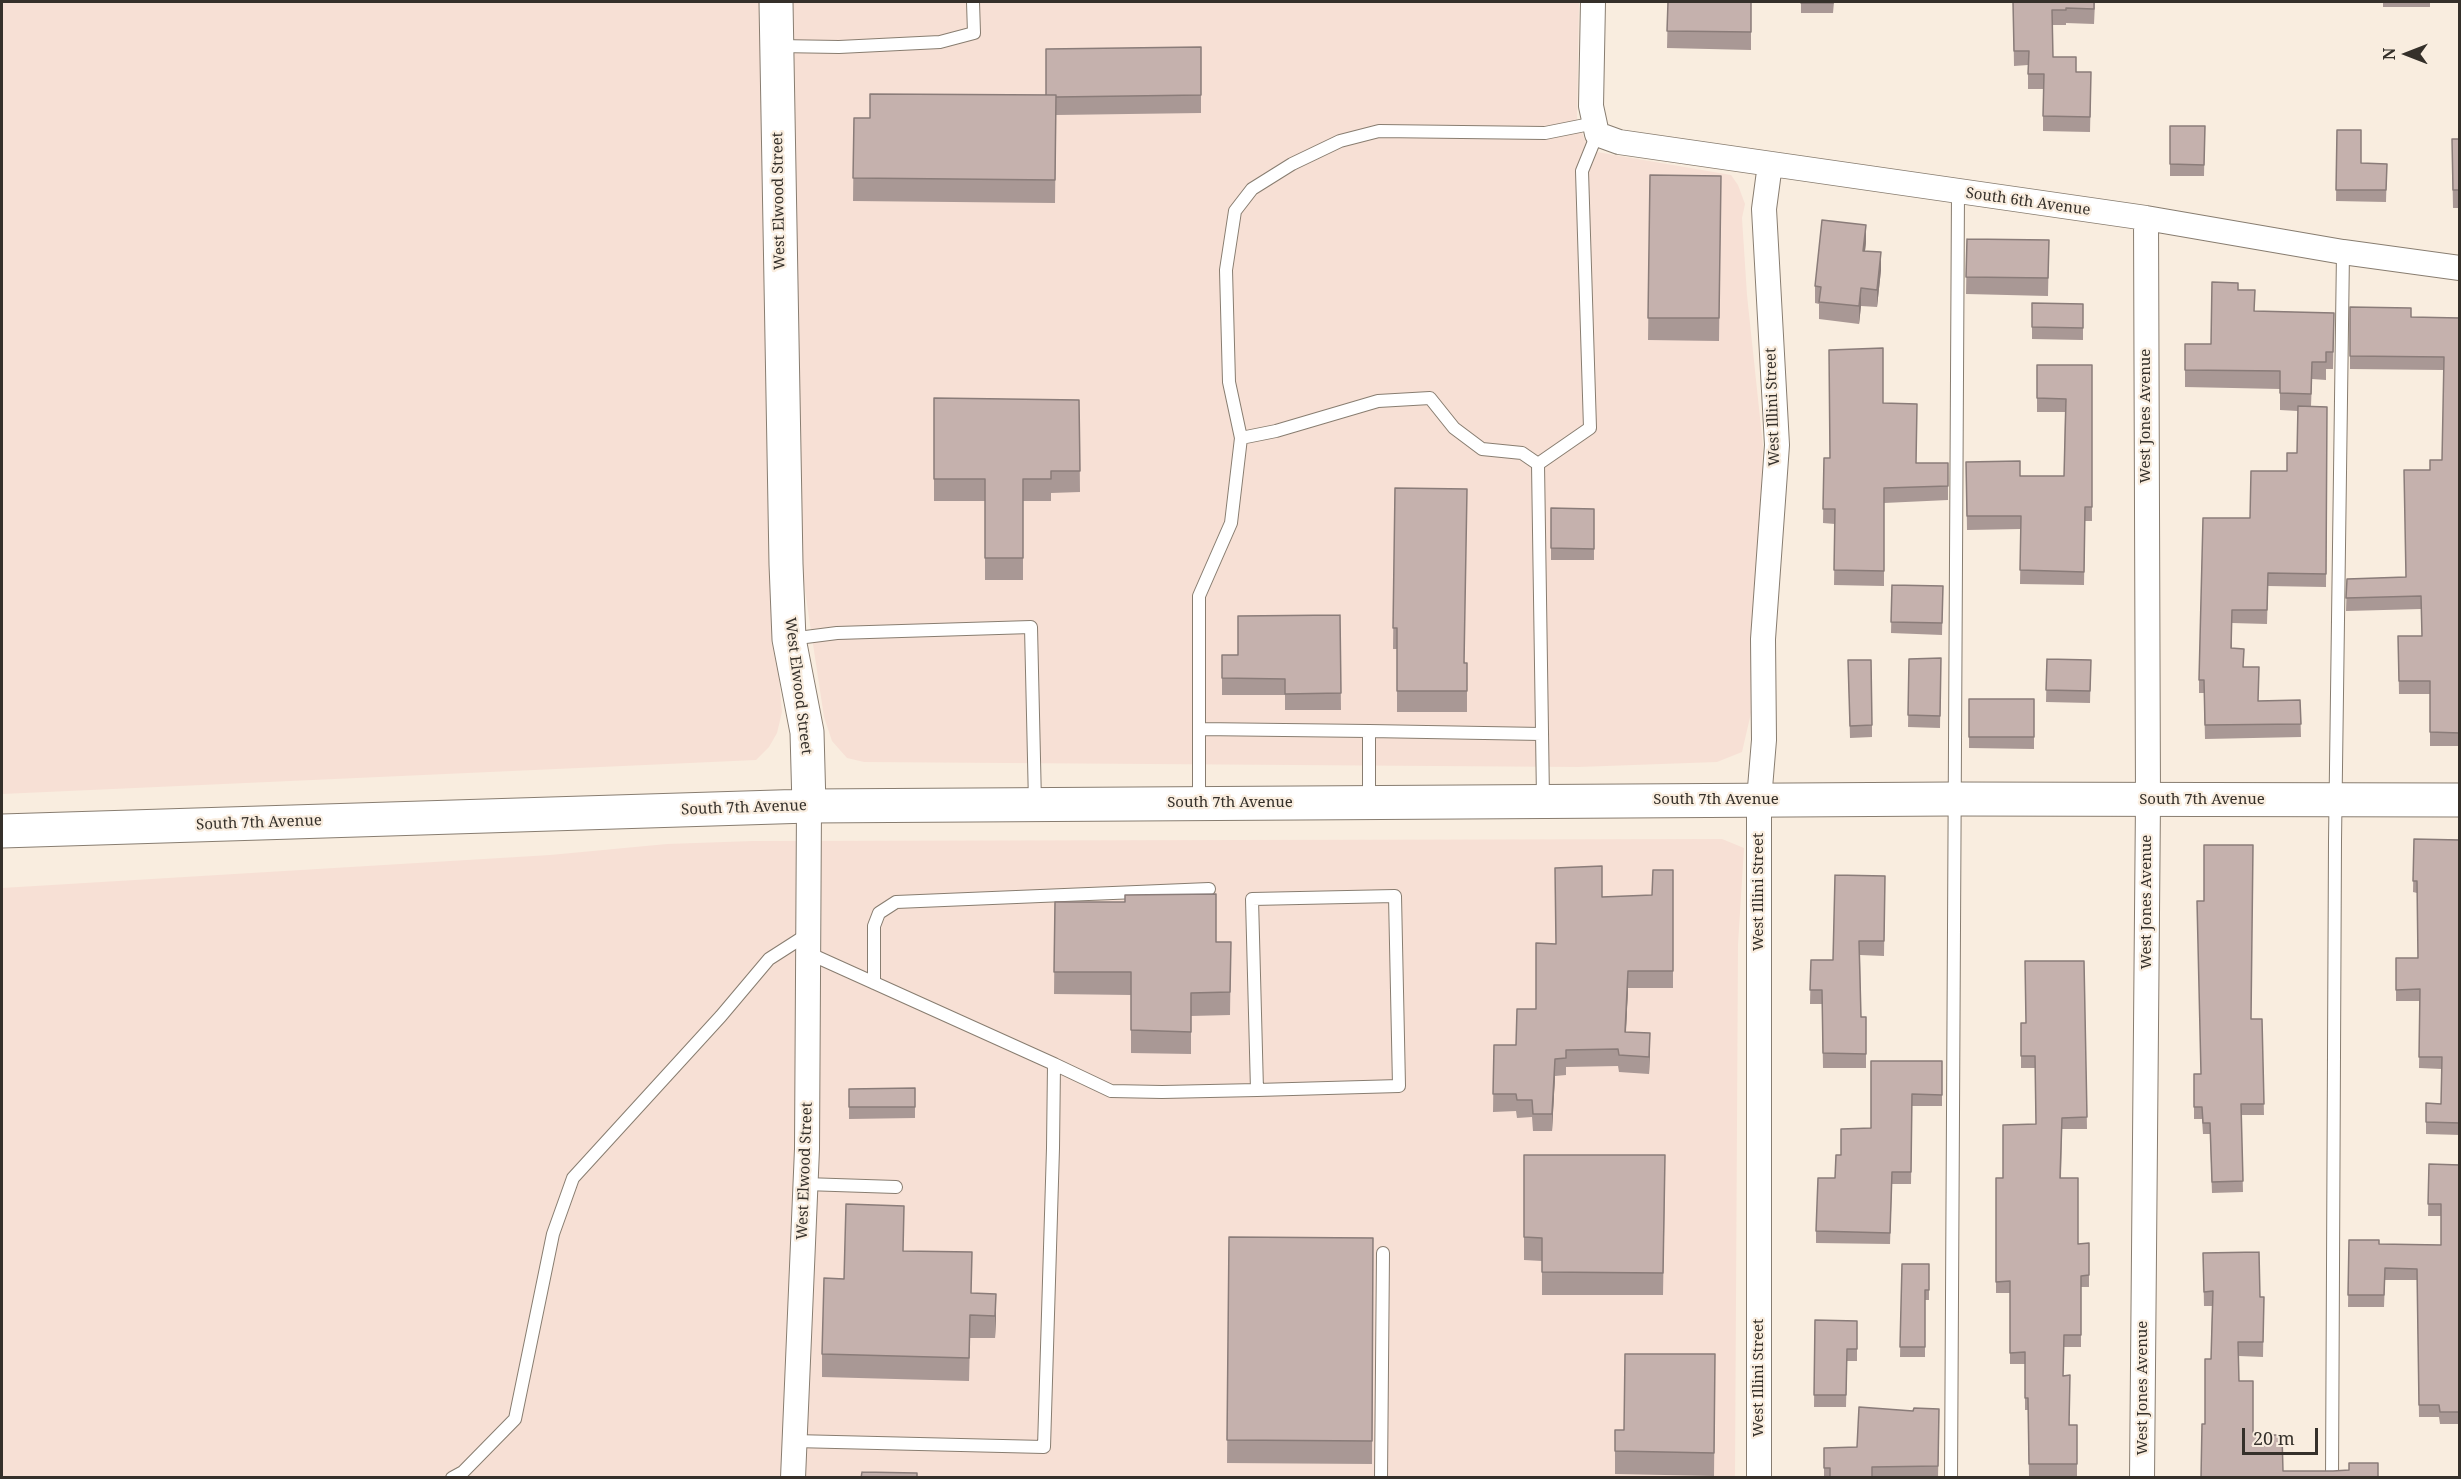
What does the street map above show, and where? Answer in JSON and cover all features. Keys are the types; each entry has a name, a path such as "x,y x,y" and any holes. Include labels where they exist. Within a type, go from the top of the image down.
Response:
{"main road":[{"name":"West Elwood Street","path":"776,2 789,639 807,732 809,806"},
{"name":"South 7th Avenue","path":"2,831 809,806 1953,799 2460,800"}],"street":[{"path":"1593,2 1591,106 1596,129"},
{"name":"South 6th Avenue","path":"1596,129 1618,142 2146,218 2343,252 2460,268"},
{"name":"West Illini Street","path":"1759,1478 1759,800 1764,740 1763,639 1777,445 1764,209 1770,164"},
{"name":"West Jones Avenue","path":"2142,1478 2148,800 2146,218"},
{"name":"West Elwood Street","path":"793,1478 805,1184 809,806"}],"lane":[{"path":"777,46 839,47 940,42 974,33 973,2"},
{"path":"1199,803 1199,596 1231,523 1241,438 1229,382 1226,270 1234,211 1251,189 1292,164 1340,141 1379,131 1545,133 1596,129 1582,171 1590,428 1538,464"},
{"path":"1951,1478 1953,799 1959,192"},
{"path":"2332,1478 2336,800 2343,252"},
{"path":"1241,438 1276,431 1378,401 1430,398 1454,428 1482,449 1522,453 1538,464"},
{"path":"1538,464 1543,801"},
{"path":"789,639 837,633 1031,627 1035,804"},
{"path":"1199,729 1542,734"},
{"path":"1369,731 1369,802"},
{"path":"874,982 874,926 879,914 896,902 1209,889"},
{"path":"452,1478 463,1472 515,1419 553,1234 573,1178 722,1016 769,959 808,944 874,982 1112,1091 1257,1090 1399,1086 1395,896 1252,899 1257,1090"},
{"path":"794,1441 1044,1447 1054,1064"},
{"path":"805,1184 896,1187"},
{"path":"1381,1478 1383,1253"}],"shaded area":[{"path":"2,2 767,2 778,664 782,712 777,733 769,747 756,760 2,794"},
{"path":"792,2 1579,2 1577,122 1587,144 1597,152 1731,175 1738,185 1745,204 1742,218 1747,295 1763,446 1751,713 1742,752 1717,762 1578,767 864,762 847,758 832,741 824,717 802,571"},
{"path":"1722,839 1744,848 1738,944 1735,1477 2,1478 2,888 550,855 667,844 753,841"}],"building":[{"path":"1668,2 1751,2 1751,32 1667,31"},
{"path":"1801,2 1834,2 1801,3"},
{"path":"2013,2 2094,2 2094,9 2052,10 2053,57 2076,57 2076,72 2091,72 2090,117 2043,116 2044,74 2028,74 2029,51 2014,51"},
{"path":"1201,47 1201,95 1056,97 1056,95 1046,95 1046,49"},
{"path":"870,94 1056,95 1055,180 853,178 854,118 870,118"},
{"path":"2170,126 2205,126 2204,165 2170,164"},
{"path":"2337,130 2361,130 2361,163 2387,164 2386,190 2336,190"},
{"path":"2452,139 2460,139 2460,190 2453,190"},
{"path":"1650,175 1721,176 1719,318 1648,318"},
{"path":"1822,220 1866,225 1863,251 1881,252 1877,290 1861,288 1859,306 1819,302 1821,287 1815,286"},
{"path":"1967,239 2049,240 2048,278 1966,277"},
{"path":"2212,282 2238,283 2238,290 2255,290 2254,311 2334,313 2333,352 2326,352 2326,362 2312,362 2311,394 2280,393 2280,371 2185,370 2185,344 2211,344"},
{"path":"2032,303 2083,304 2083,328 2032,327"},
{"path":"2350,307 2411,308 2411,317 2460,318 2460,733 2430,732 2430,681 2399,681 2398,636 2422,636 2421,596 2346,598 2347,579 2406,577 2404,470 2430,470 2430,460 2442,460 2444,357 2350,356"},
{"path":"1883,348 1883,403 1917,404 1916,463 1948,463 1948,486 1884,488 1884,571 1834,570 1835,509 1823,509 1824,458 1830,458 1829,350"},
{"path":"2037,365 2092,365 2092,507 2085,507 2084,572 2020,570 2021,516 1967,516 1966,462 2020,461 2020,476 2064,476 2066,399 2037,398"},
{"path":"934,398 1079,400 1080,471 1051,471 1051,479 1023,479 1023,558 985,558 985,479 934,479"},
{"path":"2298,406 2327,407 2326,574 2268,573 2267,610 2232,610 2231,648 2244,649 2243,667 2259,667 2258,701 2300,700 2301,724 2205,725 2204,680 2199,680 2203,518 2250,518 2251,471 2287,471 2287,453 2297,453"},
{"path":"1395,488 1467,489 1464,663 1467,663 1467,691 1397,691 1397,628 1393,628"},
{"path":"1551,508 1594,509 1594,549 1551,548"},
{"path":"1892,585 1943,586 1942,623 1891,622"},
{"path":"1340,615 1341,693 1285,694 1285,679 1222,678 1222,655 1238,655 1238,616"},
{"path":"1941,658 1940,716 1908,715 1909,659"},
{"path":"2047,659 2091,660 2090,691 2046,690"},
{"path":"1848,660 1871,660 1872,725 1850,726"},
{"path":"1969,699 2034,699 2034,737 1969,737"},
{"path":"2414,839 2460,840 2460,1123 2426,1122 2426,1103 2441,1104 2442,1057 2419,1057 2420,989 2396,990 2396,958 2418,958 2417,881 2413,881"},
{"path":"2204,845 2253,845 2251,1019 2262,1019 2264,1104 2241,1104 2243,1181 2212,1182 2210,1123 2203,1123 2202,1107 2194,1107 2194,1074 2201,1074 2197,901 2204,901"},
{"path":"1602,866 1602,897 1652,895 1653,870 1673,870 1673,971 1628,971 1625,1032 1650,1033 1649,1057 1619,1055 1618,1049 1566,1050 1566,1058 1555,1059 1552,1114 1533,1114 1532,1100 1517,1100 1516,1094 1493,1094 1494,1045 1516,1045 1517,1009 1536,1009 1536,943 1556,944 1555,868"},
{"path":"1835,875 1885,876 1884,941 1859,941 1861,1017 1866,1017 1866,1054 1823,1053 1822,990 1810,990 1811,960 1833,960"},
{"path":"1216,894 1216,942 1231,942 1230,992 1191,993 1191,1032 1131,1030 1131,972 1054,972 1055,902 1125,902 1125,895"},
{"path":"2025,961 2084,961 2087,1117 2062,1118 2060,1178 2078,1178 2078,1244 2089,1243 2089,1275 2081,1276 2081,1335 2064,1335 2063,1376 2070,1375 2069,1425 2077,1425 2077,1464 2029,1464 2025,1352 2010,1353 2010,1281 1996,1282 1996,1178 2003,1178 2003,1125 2036,1124 2035,1056 2021,1056 2021,1023 2026,1023"},
{"path":"1871,1061 1942,1061 1942,1095 1912,1094 1911,1172 1892,1172 1890,1233 1816,1231 1818,1178 1835,1178 1836,1155 1841,1155 1841,1129 1871,1128"},
{"path":"915,1088 915,1107 849,1107 849,1089"},
{"path":"1524,1155 1665,1155 1663,1273 1542,1272 1542,1238 1524,1237"},
{"path":"2429,1164 2460,1165 2460,1412 2440,1412 2439,1405 2419,1405 2417,1269 2385,1268 2384,1295 2348,1295 2349,1240 2379,1240 2379,1244 2441,1245 2441,1204 2428,1204"},
{"path":"846,1204 904,1206 903,1251 972,1252 971,1293 996,1294 995,1316 970,1315 969,1358 822,1354 824,1278 844,1279"},
{"path":"1229,1237 1373,1238 1372,1441 1227,1440"},
{"path":"2259,1252 2260,1297 2264,1297 2263,1342 2238,1342 2239,1381 2253,1381 2253,1435 2282,1435 2283,1471 2349,1470 2349,1463 2378,1463 2378,1478 2201,1478 2202,1424 2205,1424 2205,1359 2211,1359 2213,1291 2204,1292 2203,1253"},
{"path":"1902,1264 1929,1264 1929,1290 1925,1290 1925,1347 1900,1347"},
{"path":"1815,1320 1857,1321 1857,1349 1847,1349 1846,1395 1814,1395"},
{"path":"1625,1354 1715,1354 1714,1453 1615,1451 1615,1430 1624,1430"},
{"path":"1859,1407 1913,1411 1914,1408 1939,1409 1938,1466 1872,1467 1872,1478 1830,1478 1830,1468 1824,1468 1824,1448 1857,1447"},
{"path":"862,1472 917,1473 917,1478 861,1478"}]}
